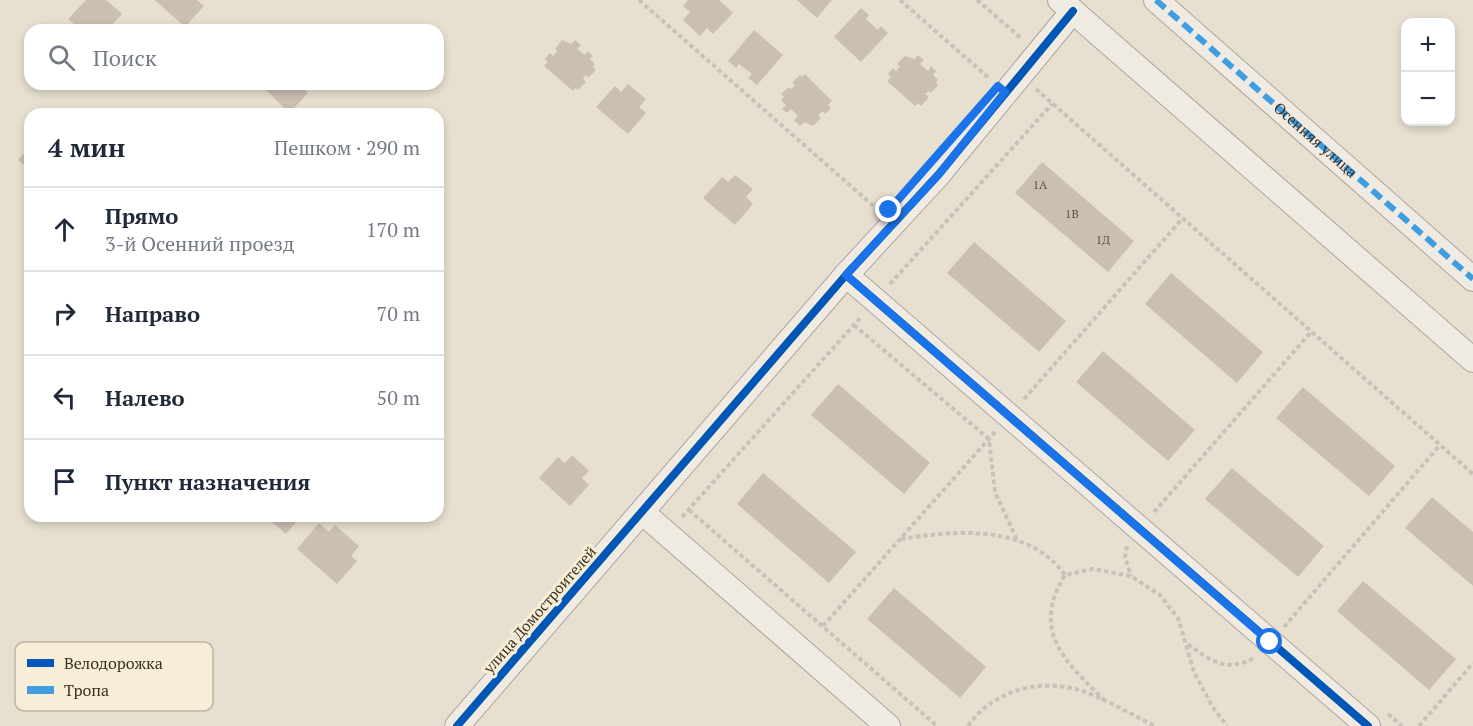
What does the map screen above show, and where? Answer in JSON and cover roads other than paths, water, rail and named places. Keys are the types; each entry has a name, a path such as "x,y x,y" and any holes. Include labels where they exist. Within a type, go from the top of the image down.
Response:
{"street":[{"name":"Осенняя улица","path":"1156,0 1473,279"},
{"name":"улица Домостроителей","path":"457,726 846,275 939,174 1039,54 1066,6"},
{"path":"1066,6 1473,360"},
{"path":"846,275 1368,726"},
{"path":"643,513 888,726"}]}
